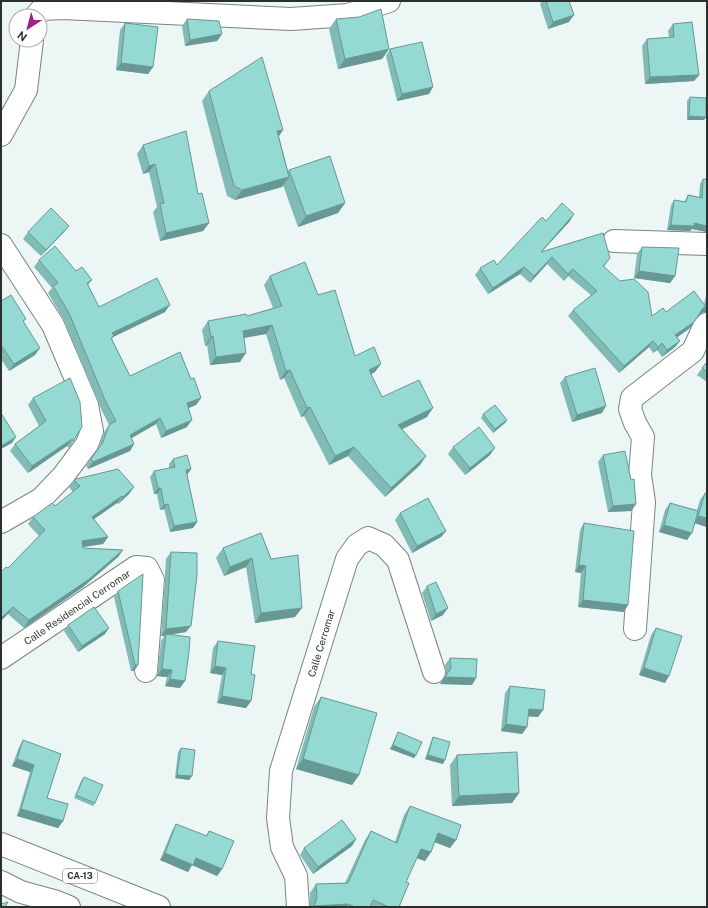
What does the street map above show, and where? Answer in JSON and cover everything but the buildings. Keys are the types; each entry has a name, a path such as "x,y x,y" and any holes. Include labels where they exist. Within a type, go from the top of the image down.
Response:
{"main road":[{"path":"48,9 63,8 291,18 348,15 390,1"},
{"path":"1,135 26,90 31,48"},
{"path":"614,241 707,244"},
{"path":"1,245 53,326 87,405 92,431 87,444 67,471 41,499 1,522"},
{"path":"635,629 644,502 640,475 643,437 635,423 630,409 632,398 693,351 704,327 707,324"},
{"name":"Calle Cerromar","path":"298,907 296,876 282,847 279,826 281,771 347,559 357,545 368,538 384,545 398,560 434,672"},
{"name":"Calle Residencial Cerromar","path":"1,658 136,567 147,568 153,580 146,671"},
{"name":"CA-13","path":"1,844 159,907"},
{"path":"1,882 11,893 54,901 69,907"}]}
